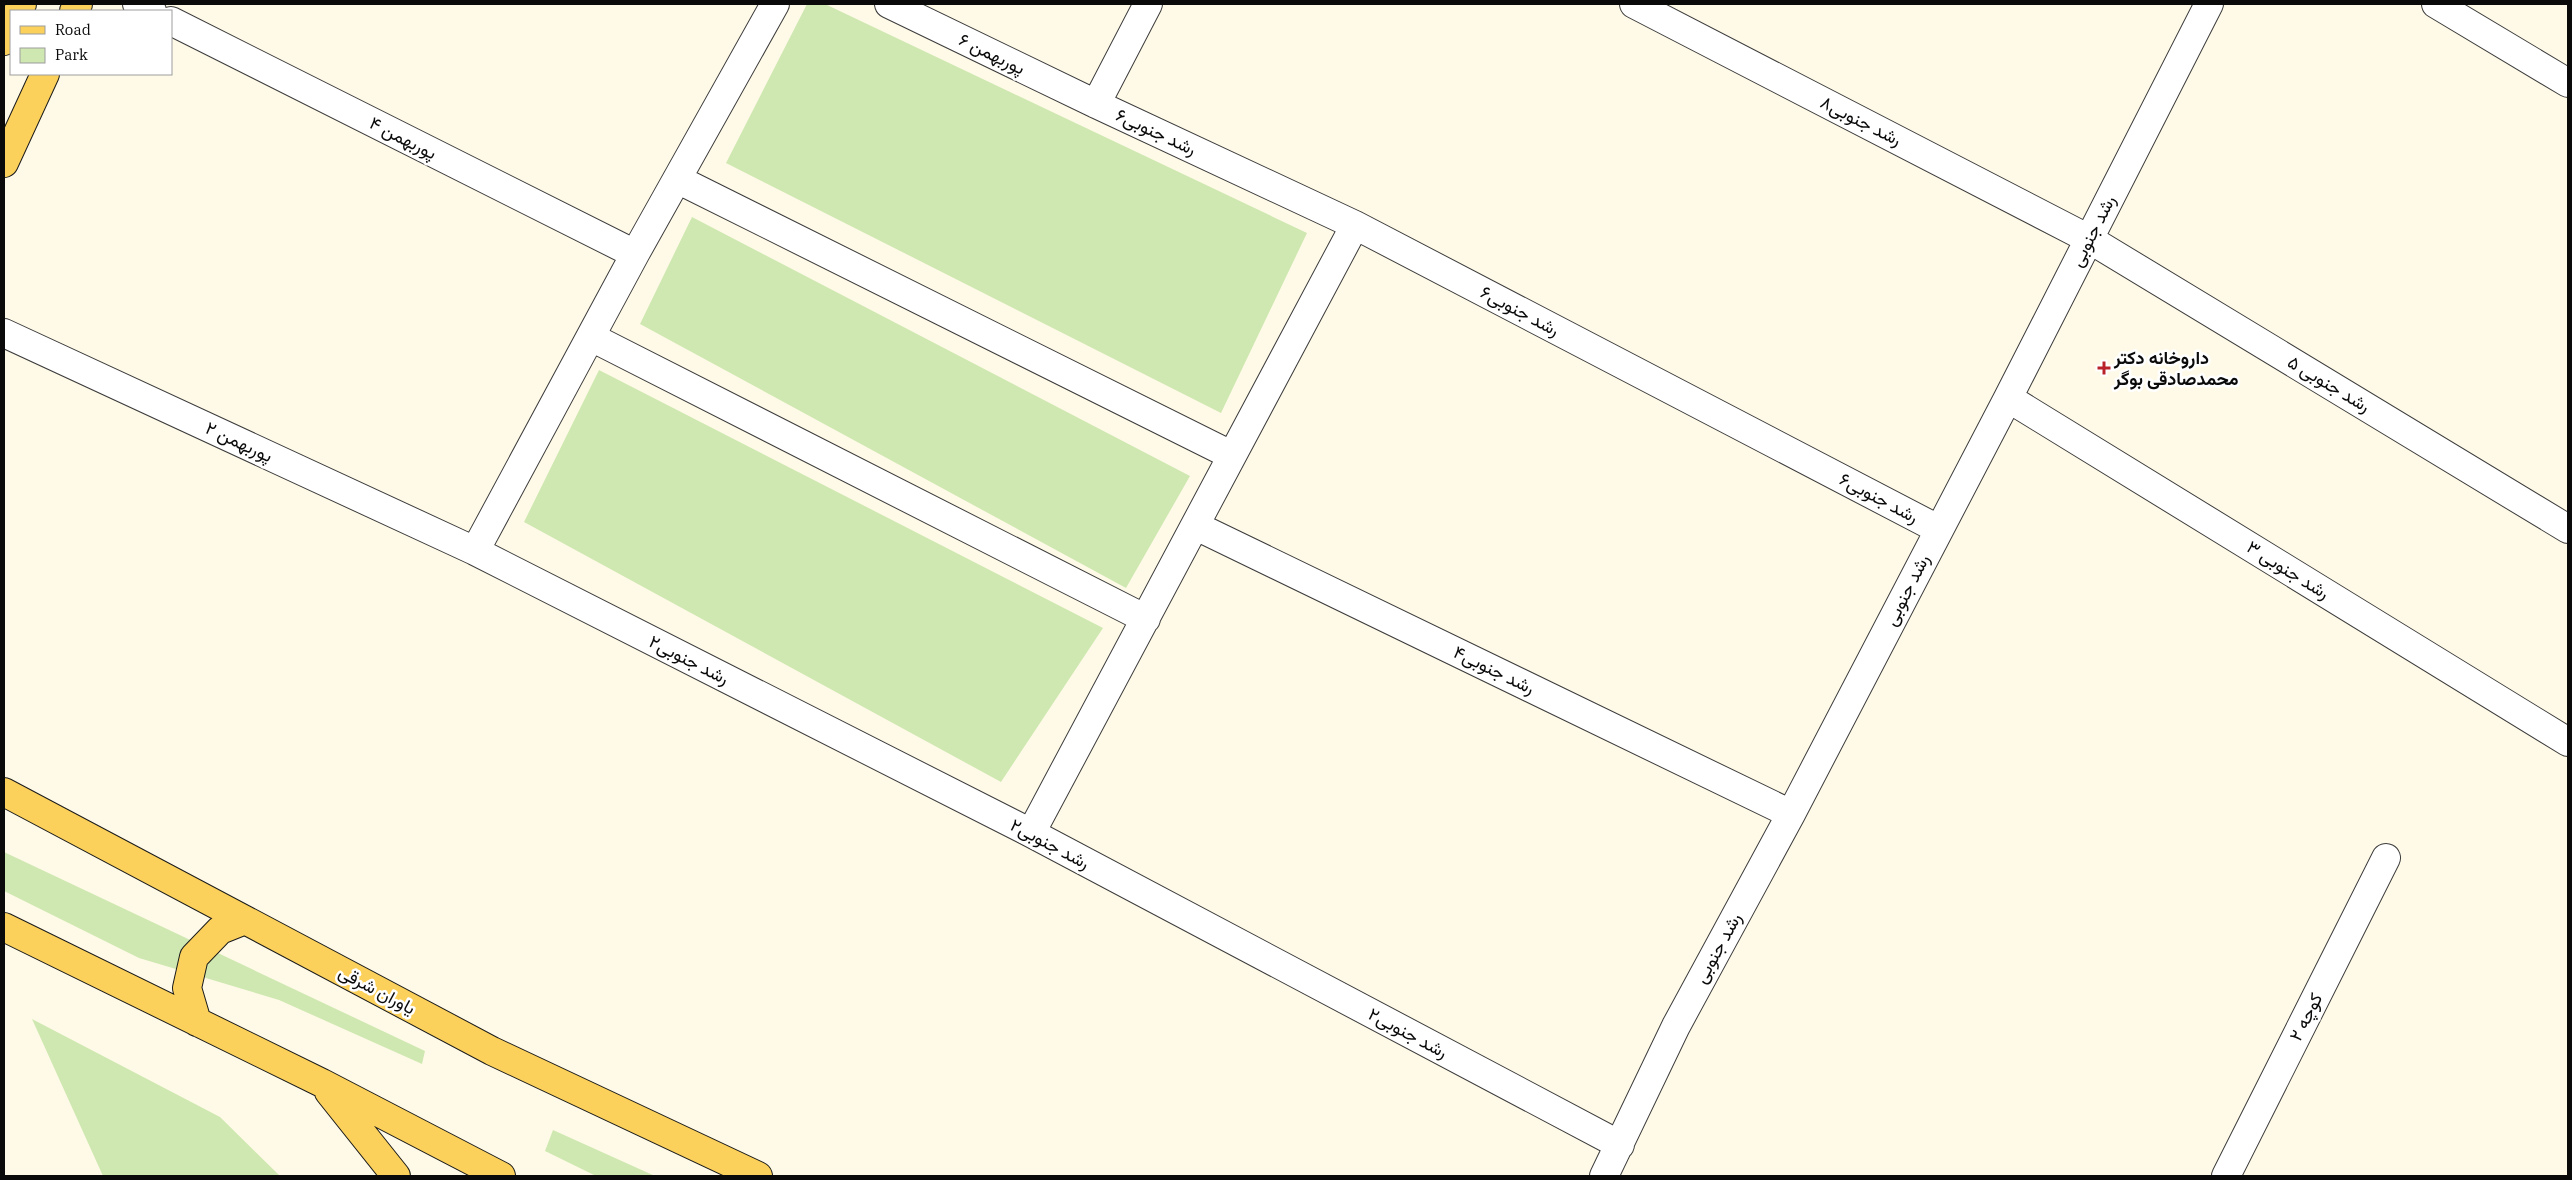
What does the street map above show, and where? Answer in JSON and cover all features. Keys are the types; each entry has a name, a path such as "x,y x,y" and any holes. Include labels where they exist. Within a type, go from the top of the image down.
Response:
{"main road":[{"path":"4,41 10,28"},
{"path":"4,163 45,75"},
{"name":"یاوران شرقی","path":"4,792 492,1051 758,1176"},
{"path":"197,1022 187,988 194,957 220,930 245,920"},
{"path":"4,927 322,1083 501,1176"},
{"path":"322,1083 396,1176"}],"street":[{"path":"137,4 150,10"},
{"path":"475,551 634,254 775,4"},
{"name":"پوربهمن ۶","path":"889,4 1096,104"},
{"path":"1096,104 1148,4"},
{"name":"رشد جنوبی۸","path":"1634,4 2089,238"},
{"name":"رشد جنوبی","path":"1604,1176 1676,1026 1791,814 2008,398 2209,4"},
{"path":"2436,4 2568,83"},
{"name":"پوربهمن ۴","path":"172,22 634,254"},
{"name":"رشد جنوبی۶","path":"1096,104 1355,225 1938,529"},
{"path":"677,178 1231,455"},
{"path":"1031,834 1355,225"},
{"name":"رشد جنوبی ۵","path":"2089,238 2568,529"},
{"name":"پوربهمن ۲","path":"4,333 475,551"},
{"path":"591,337 1146,618"},
{"name":"رشد جنوبی ۳","path":"2008,398 2568,742"},
{"name":"رشد جنوبی۴","path":"1196,526 1791,814"},
{"name":"رشد جنوبی۲","path":"475,551 1031,834 1620,1145"},
{"name":"کوچه ۲","path":"2226,1176 2386,858"}],"green space":[{"path":"807,4 825,4 1307,233 1221,413 726,163"},
{"path":"692,217 1190,476 1126,588 640,324"},
{"path":"599,370 1103,628 1001,782 524,522"},
{"path":"4,852 425,1051 422,1064 279,1000 139,958 4,891"},
{"path":"32,1019 220,1117 280,1176 103,1176"},
{"path":"553,1130 655,1176 596,1176 545,1151"}],"place":[{"name":"داروخانه دکتر محمدصادقی بوگر","path":"2104,368"}]}
